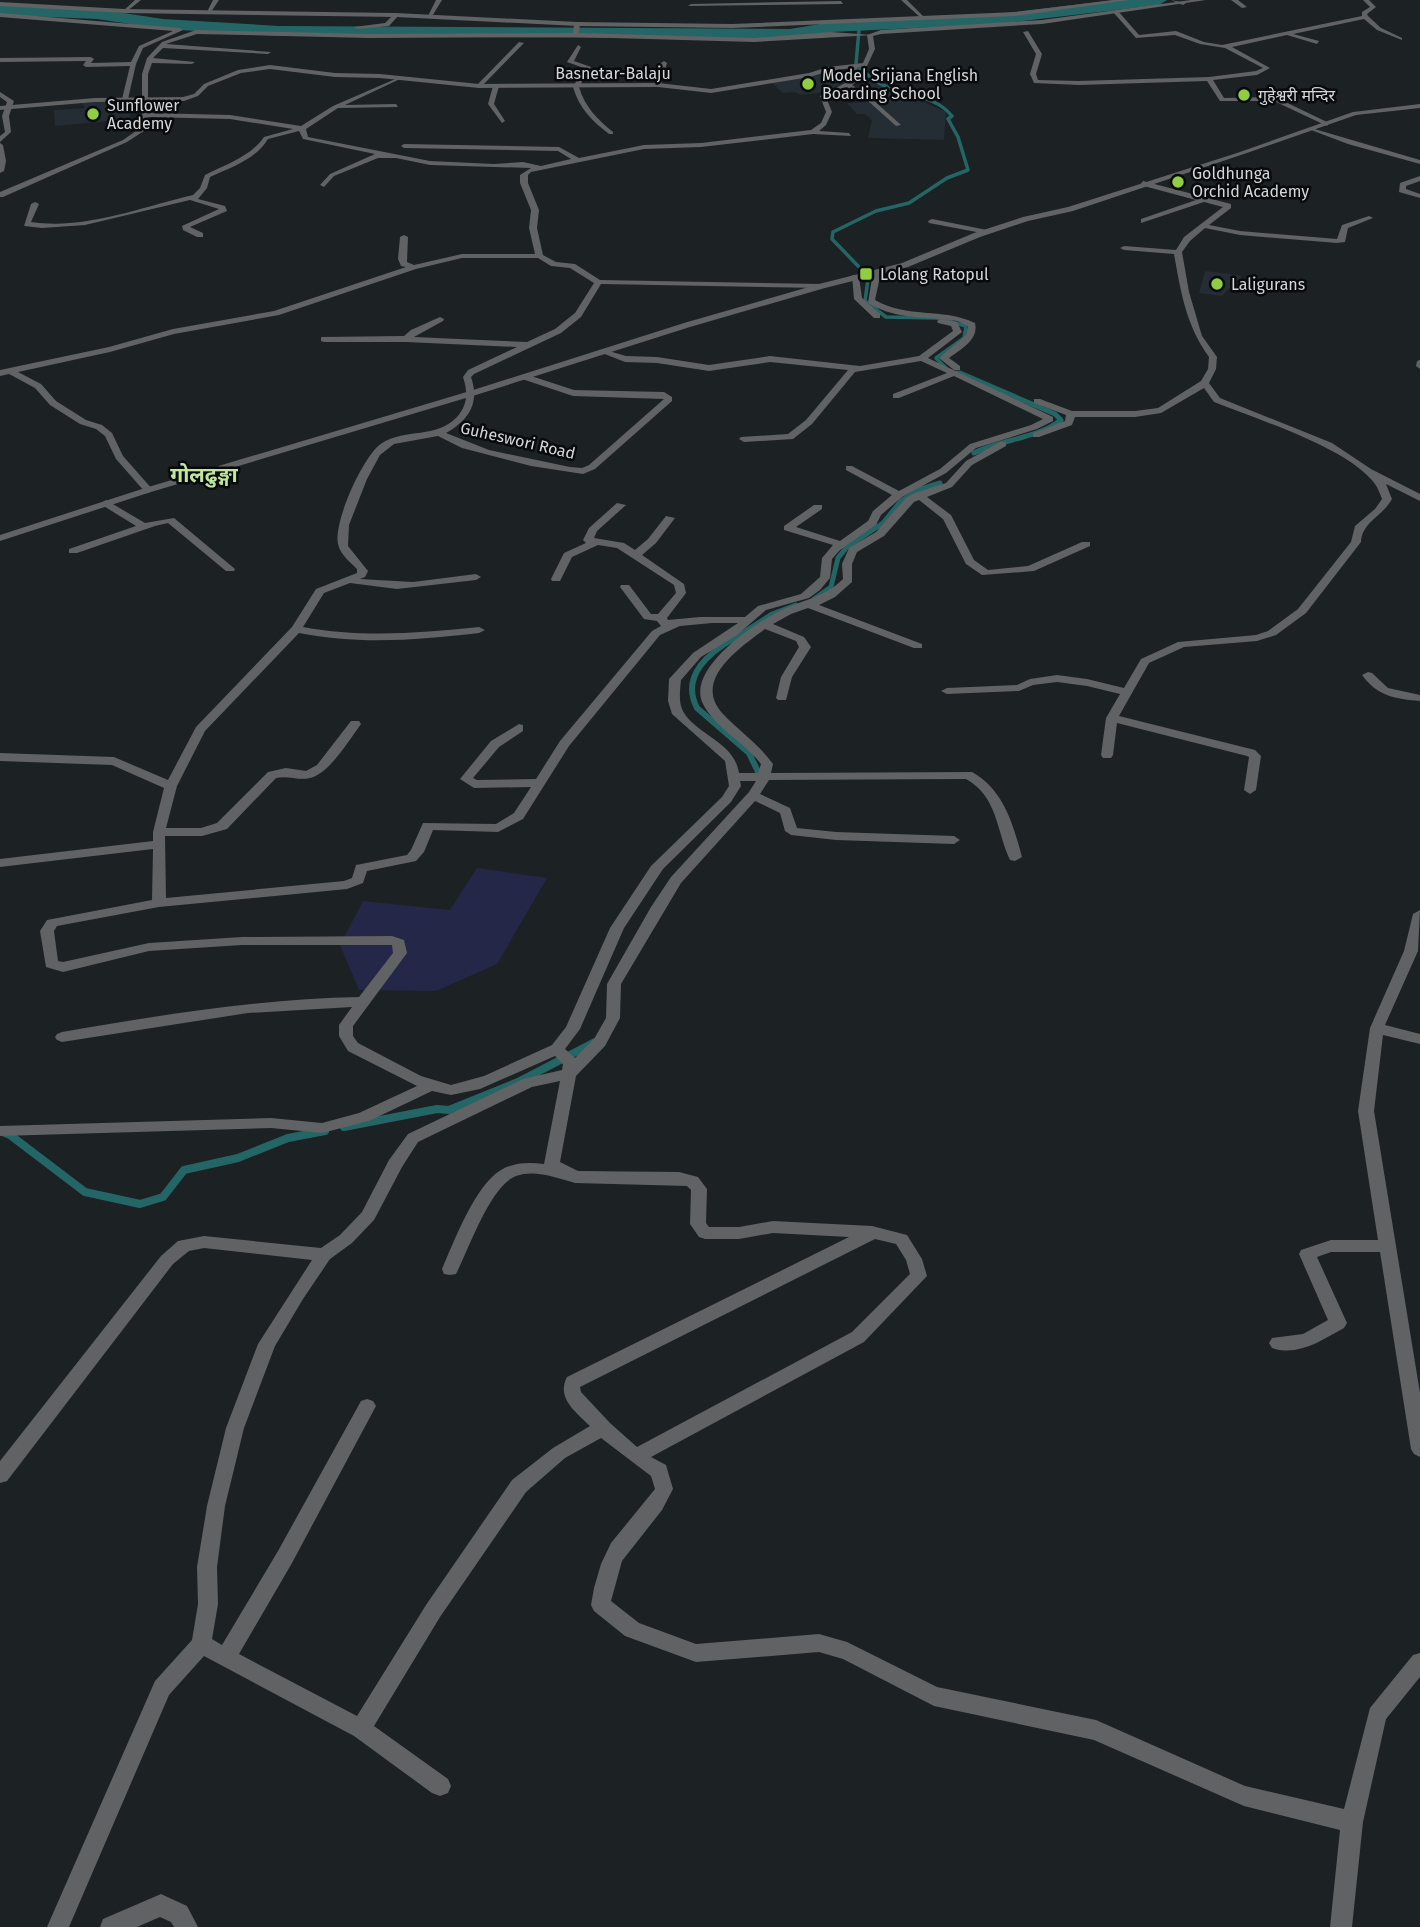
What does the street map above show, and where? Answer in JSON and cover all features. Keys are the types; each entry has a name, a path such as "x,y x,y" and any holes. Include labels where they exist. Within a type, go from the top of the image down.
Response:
{"street":[{"path":"124,11 138,0"},
{"path":"209,11 216,0"},
{"path":"429,17 439,0"},
{"path":"904,0 924,18"},
{"path":"0,195 125,141 145,128 145,74 150,60 161,46 195,32 369,36 692,25 769,25 1058,10 1126,0"},
{"path":"0,4 124,11 396,15 577,30 758,40 1042,22 1200,0"},
{"path":"1234,0 1244,7"},
{"path":"1365,17 1364,13 1373,7 1366,0"},
{"path":"692,25 691,3 841,3"},
{"path":"1116,12 1138,37 1176,33 1212,46 1289,34 1365,17"},
{"path":"0,15 180,30 141,47 125,99"},
{"path":"348,27 387,25 396,15"},
{"path":"1365,17 1379,29 1400,38"},
{"path":"267,25 321,26"},
{"path":"1026,32 1039,54 1033,74 1036,82 1075,85 1122,79 1209,79 1258,73 1267,68 1225,46"},
{"path":"1289,34 1317,42"},
{"name":"Basnetar-Balaju","path":"3,108 125,99 184,99 197,95 206,85 240,71 270,67 479,86 658,85 723,90 866,64 872,49 867,35"},
{"path":"479,86 521,43"},
{"path":"161,46 268,52"},
{"path":"578,47 570,62 588,67 576,87 586,111 611,133"},
{"path":"0,60 90,59 86,65 150,60 192,62"},
{"path":"658,85 664,63"},
{"path":"813,132 824,124 829,112 823,96 858,79 854,67"},
{"path":"35,204 27,224 47,226 137,213 193,197 204,188 207,176 249,156 258,150 266,138 302,128 335,107 398,78"},
{"path":"1209,79 1223,100 1275,99 1327,124"},
{"path":"848,85 869,99 898,125"},
{"path":"496,86 491,104 502,121"},
{"path":"0,94 11,101 3,108 8,132 0,142 3,161 0,171"},
{"path":"335,107 396,106"},
{"path":"0,538 148,489 604,351 822,286 919,261 987,232 1026,219 1070,209 1363,111 1420,106"},
{"path":"230,117 236,110"},
{"path":"147,115 230,117 302,128"},
{"path":"302,128 304,138 430,163 495,166 523,164 538,167"},
{"path":"1313,129 1350,143 1420,162"},
{"path":"539,256 533,228 535,210 524,183 524,175 538,167 644,147 701,145 813,132 849,135"},
{"path":"404,145 559,149 577,160"},
{"path":"324,185 332,174 366,160 388,155"},
{"path":"1420,178 1403,185 1402,190 1420,196"},
{"path":"877,272 871,301 876,305 902,316 953,317 974,327 968,339 943,360 965,372 1070,414 1135,414 1161,410 1205,383 1212,369 1213,357 1198,336 1185,292 1178,252 1186,239 1228,206 1143,183"},
{"path":"193,197 193,200 222,208 223,211 186,226 200,234"},
{"path":"1144,221 1206,198"},
{"path":"1205,226 1240,233 1337,241 1342,240 1345,227 1369,218"},
{"path":"932,221 987,232"},
{"path":"404,237 402,259 404,264 414,267"},
{"path":"1124,248 1178,252"},
{"path":"4,371 110,349 173,332 276,313 414,267 462,256 539,256 554,264 572,266 598,282 822,286"},
{"path":"604,351 625,359 656,360 709,368 770,359 857,368 922,358 958,332 958,328 944,321 894,322 874,314 858,299 855,277"},
{"path":"159,903 158,838 171,786 200,730 296,629 320,591 350,580 363,571 343,547 341,537 360,484 375,456 383,446 440,433 458,422 469,407 472,393 467,377 471,372 558,331 578,315 598,282"},
{"path":"406,339 440,319"},
{"path":"324,340 406,339 528,346"},
{"path":"58,1927 162,1688 201,1644 208,1604 207,1567 216,1506 235,1428 267,1343 324,1255 346,1239 368,1216 395,1164 413,1138 439,1123 528,1083 600,1042 612,1018 614,984 658,907 676,880 753,795 767,764 759,750 715,711 706,697 710,673 752,627 762,608 805,596 816,588 825,578 827,558 872,523 877,513 899,495 943,471 973,446 1034,428 1050,419 1038,410 952,374 922,358"},
{"path":"744,439 790,437 809,422 821,404 857,368"},
{"path":"4,371 38,386 52,403 83,422 99,427 109,436 119,457 148,489"},
{"path":"896,396 952,374"},
{"name":"Guheswori Road","path":"440,433 446,440 470,448 583,471 592,467 669,399 664,395 604,396 573,393 525,377"},
{"path":"1205,383 1217,400 1320,440 1368,471 1420,498"},
{"path":"818,507 788,528 843,548 880,534 896,514 918,495 948,485 969,463 989,450 1069,423 1070,414"},
{"path":"849,468 899,495"},
{"path":"1107,755 1112,718 1145,661 1182,644 1257,638 1272,633 1302,611 1356,542 1355,533 1360,525 1383,510 1387,499 1384,491 1368,471"},
{"path":"918,495 947,517 970,562 986,573 1030,569 1086,544"},
{"path":"106,503 143,526"},
{"path":"565,1060 452,1090 431,1086 353,1047 346,1036 346,1025 400,953 399,943 391,940 242,941 149,947 63,967 51,964 47,931 52,923 159,903 299,891 354,883 359,880 361,869 411,858 417,852 428,826 505,826 519,816 564,744 666,621 682,589 679,584 620,545 595,542 587,538 621,505"},
{"path":"636,555 652,541 670,518"},
{"path":"73,551 143,526 163,521 175,522 230,569"},
{"path":"556,579 568,555 595,542"},
{"path":"636,1456 858,1337 919,1276 914,1259 901,1240 872,1232 773,1227 739,1233 705,1233 698,1224 699,1189 692,1181 679,1178 575,1177 552,1164 565,1060 573,1029 617,928 657,866 727,799 735,786 737,776 731,760 678,714 674,701 675,679 697,655 752,627 832,596 848,580 843,548"},
{"path":"350,580 369,585 404,586 476,577"},
{"path":"625,587 648,617 666,621 702,620 752,627 800,639 805,646 786,678 782,698"},
{"path":"812,606 838,612 887,636 918,646"},
{"path":"296,629 329,637 375,639 479,630"},
{"path":"1368,675 1374,685 1383,691 1395,696 1420,698"},
{"path":"947,691 1019,688 1028,681 1049,678 1127,692"},
{"path":"1112,718 1251,752 1255,756 1250,789"},
{"path":"0,863 202,832 222,826 272,775 286,772 307,775 321,768 355,723"},
{"path":"519,728 495,744 466,779 474,783 540,783"},
{"path":"0,757 114,761 171,786"},
{"path":"737,776 968,775 978,779 995,800 1008,827 1015,857"},
{"path":"753,795 786,811 792,831 800,834 954,840"},
{"path":"1419,922 1411,951 1377,1028 1366,1111 1420,1449"},
{"path":"62,1037 168,1018 325,1002 361,1002"},
{"path":"1377,1028 1420,1039"},
{"path":"0,1131 271,1123 322,1128 365,1117 431,1086"},
{"path":"450,1269 485,1197 506,1172 526,1168 564,1172"},
{"path":"872,1232 573,1382 573,1395 601,1429 659,1471 664,1489 657,1505 622,1543 605,1576 601,1605 632,1630 695,1653 819,1643 838,1648 934,1696 1096,1730 1244,1797 1352,1822"},
{"path":"0,1475 167,1259 184,1245 204,1242 324,1255"},
{"path":"1278,1343 1306,1341 1338,1323 1307,1254 1331,1246 1386,1246"},
{"path":"226,1657 285,1557 367,1406"},
{"path":"361,1729 433,1611 519,1486 559,1453 601,1429"},
{"path":"201,1644 361,1729 440,1786"},
{"path":"1341,1927 1352,1822 1377,1715 1420,1662"},
{"path":"111,1927 161,1905 179,1914 187,1927"}],"shaded area":[{"name":"Model Srijana English Boarding School","path":"828,71 848,82 825,92 801,95 795,92 783,93 770,81"},
{"path":"878,76 895,89 946,112 944,140 868,138 872,120 865,114 857,114 847,103 865,102 852,88"},
{"name":"Sunflower Academy","path":"128,100 131,119 55,126 54,110 85,108 82,103"},
{"name":"Laligurans","path":"1205,271 1242,276 1222,296 1199,293"},
{"path":"477,868 547,878 497,964 436,991 359,990 340,945 363,901 450,910"}],"waterway":[{"path":"0,10 97,14 163,24 279,31 790,34 832,27 997,19 1159,0"},
{"path":"856,64 859,30 865,25"},
{"path":"859,68 883,85 930,100 946,109 952,116 948,119 958,137 968,170 947,178 909,203 876,211 833,232 832,239 862,270"},
{"path":"868,279 865,301 886,317 937,318 966,326 964,338 936,358 946,368"},
{"path":"957,372 964,375"},
{"path":"960,373 1055,414 1061,420 1041,431 974,453"},
{"path":"814,599 831,587 838,558 846,548 883,523 901,501 921,489 940,483"},
{"path":"734,638 772,614 796,605"},
{"path":"734,638 700,666 692,685 693,696 697,708 749,753 762,780"},
{"path":"344,1127 437,1109 449,1110 518,1082 595,1042"},
{"path":"0,1131 10,1135 85,1192 140,1204 163,1197 184,1170 238,1158 288,1138 325,1131"}],"place":[{"name":"Model Srijana English Boarding School","path":"808,84"},
{"name":"गुहेश्वरी मन्दिर","path":"1244,95"},
{"name":"Sunflower Academy","path":"93,114"},
{"name":"Goldhunga Orchid Academy","path":"1178,182"},
{"name":"Lolang Ratopul","path":"866,274"},
{"name":"Laligurans","path":"1217,284"}],"district":[{"name":"गोलढुङ्गा","path":"204,475"}]}
